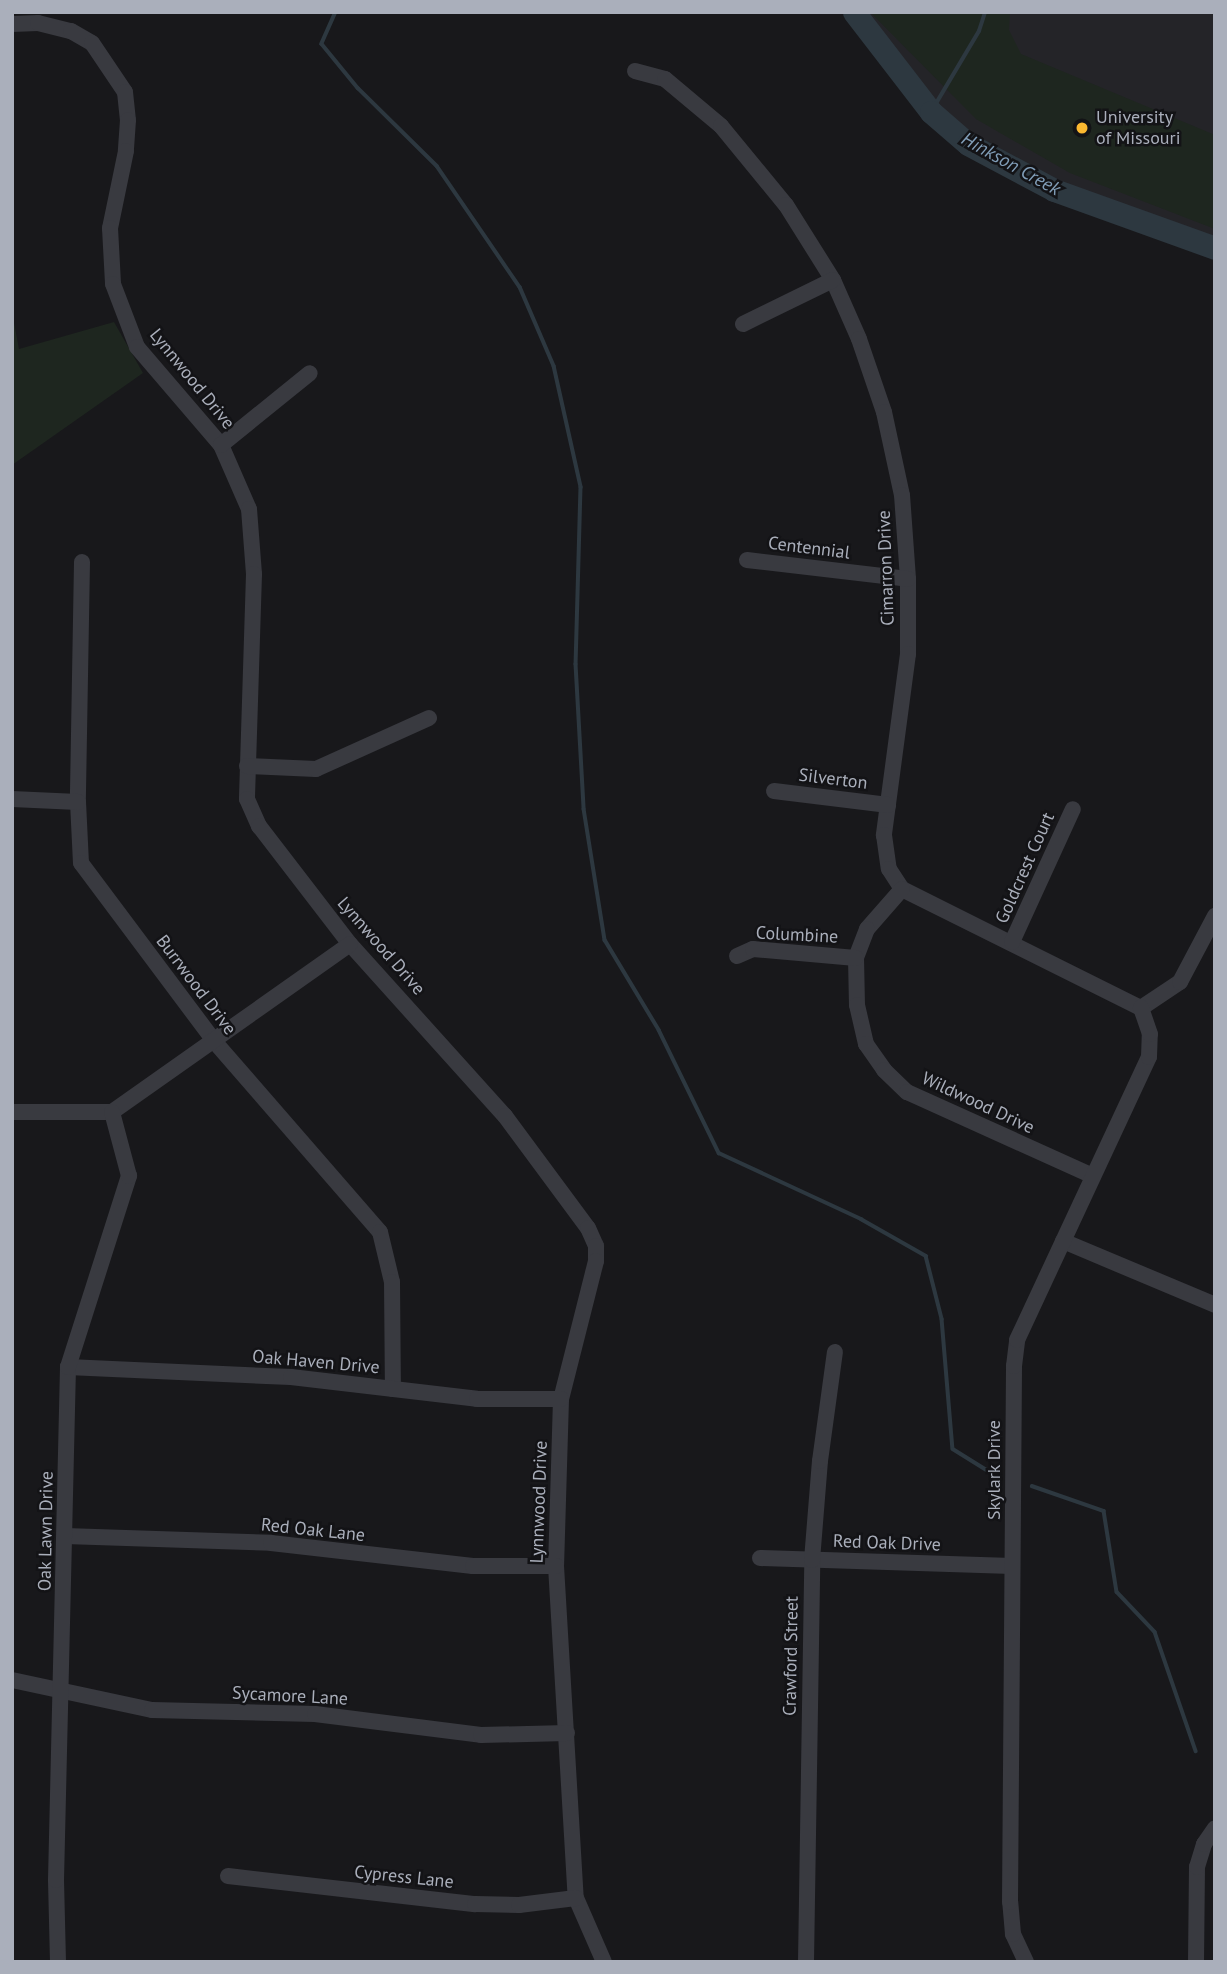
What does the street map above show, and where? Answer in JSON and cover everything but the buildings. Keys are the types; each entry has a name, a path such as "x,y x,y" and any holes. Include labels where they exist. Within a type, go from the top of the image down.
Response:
{"street":[{"name":"Lynnwood Drive","path":"12,24 38,23 71,31 92,43 125,92 128,120 126,151 110,228 113,284 137,347 221,445 249,509 254,575 247,799 259,825 350,944 505,1116 588,1228 596,1246 596,1261 561,1399 556,1566 576,1898 604,1962"},
{"name":"Cimarron Drive","path":"635,71 665,79 721,126 786,205 833,280 859,339 884,412 902,495 908,579 908,654 884,835 889,869 902,889"},
{"path":"743,324 833,280"},
{"path":"221,445 310,373"},
{"name":"Centennial","path":"747,561 908,579"},
{"name":"Burrwood Drive","path":"82,562 78,802 81,863 214,1041 380,1232 392,1282 393,1389"},
{"path":"247,766 316,769 429,718"},
{"name":"Silverton","path":"774,791 888,805"},
{"path":"12,799 78,802"},
{"name":"Goldcrest Court","path":"1012,942 1073,809"},
{"path":"902,889 1141,1008 1180,982 1215,916"},
{"name":"Wildwood Drive","path":"902,889 867,929 856,958 857,1005 866,1044 884,1070 907,1092 1093,1176"},
{"path":"12,1112 112,1112 350,944"},
{"name":"Columbine","path":"737,956 753,949 856,958"},
{"name":"Skylark Drive","path":"1026,1962 1013,1934 1010,1902 1014,1366 1017,1340 1149,1057 1150,1034 1141,1008"},
{"name":"Oak Lawn Drive","path":"58,1962 56,1881 68,1367 129,1176 112,1112"},
{"path":"1063,1241 1215,1305"},
{"name":"Crawford Street","path":"806,1962 812,1560 820,1461 835,1353"},
{"name":"Oak Haven Drive","path":"68,1367 291,1377 477,1399 561,1399"},
{"name":"Red Oak Lane","path":"65,1536 271,1544 473,1566 556,1566"},
{"name":"Red Oak Drive","path":"760,1558 1012,1566"},
{"name":"Sycamore Lane","path":"12,1680 152,1710 315,1714 481,1735 567,1732"},
{"path":"1196,1962 1197,1867 1204,1844 1215,1828"},
{"name":"Cypress Lane","path":"228,1877 475,1904 519,1905 576,1898"}],"shaded area":[{"name":"University of Missouri","path":"854,12 1215,12 1215,248 1054,190 968,144 931,112"},
{"path":"870,12 1010,12 1009,30 1021,54 1215,135 1215,229 1070,173 976,119"},
{"path":"12,312 19,349 114,322 143,373 12,465"}],"waterway":[{"path":"336,12 322,44 358,88 437,166 520,287 554,366 581,487 576,664 584,809 605,940 659,1030 719,1153 861,1219 926,1256 942,1319 953,1449 990,1472"},
{"name":"Hinkson Creek","path":"854,12 931,112 968,144 1054,190 1215,248"},
{"path":"931,112 979,31 985,12"},
{"path":"1032,1486 1104,1511 1117,1592 1155,1632 1196,1751"}],"place":[{"name":"University of Missouri","path":"1082,128"}]}
